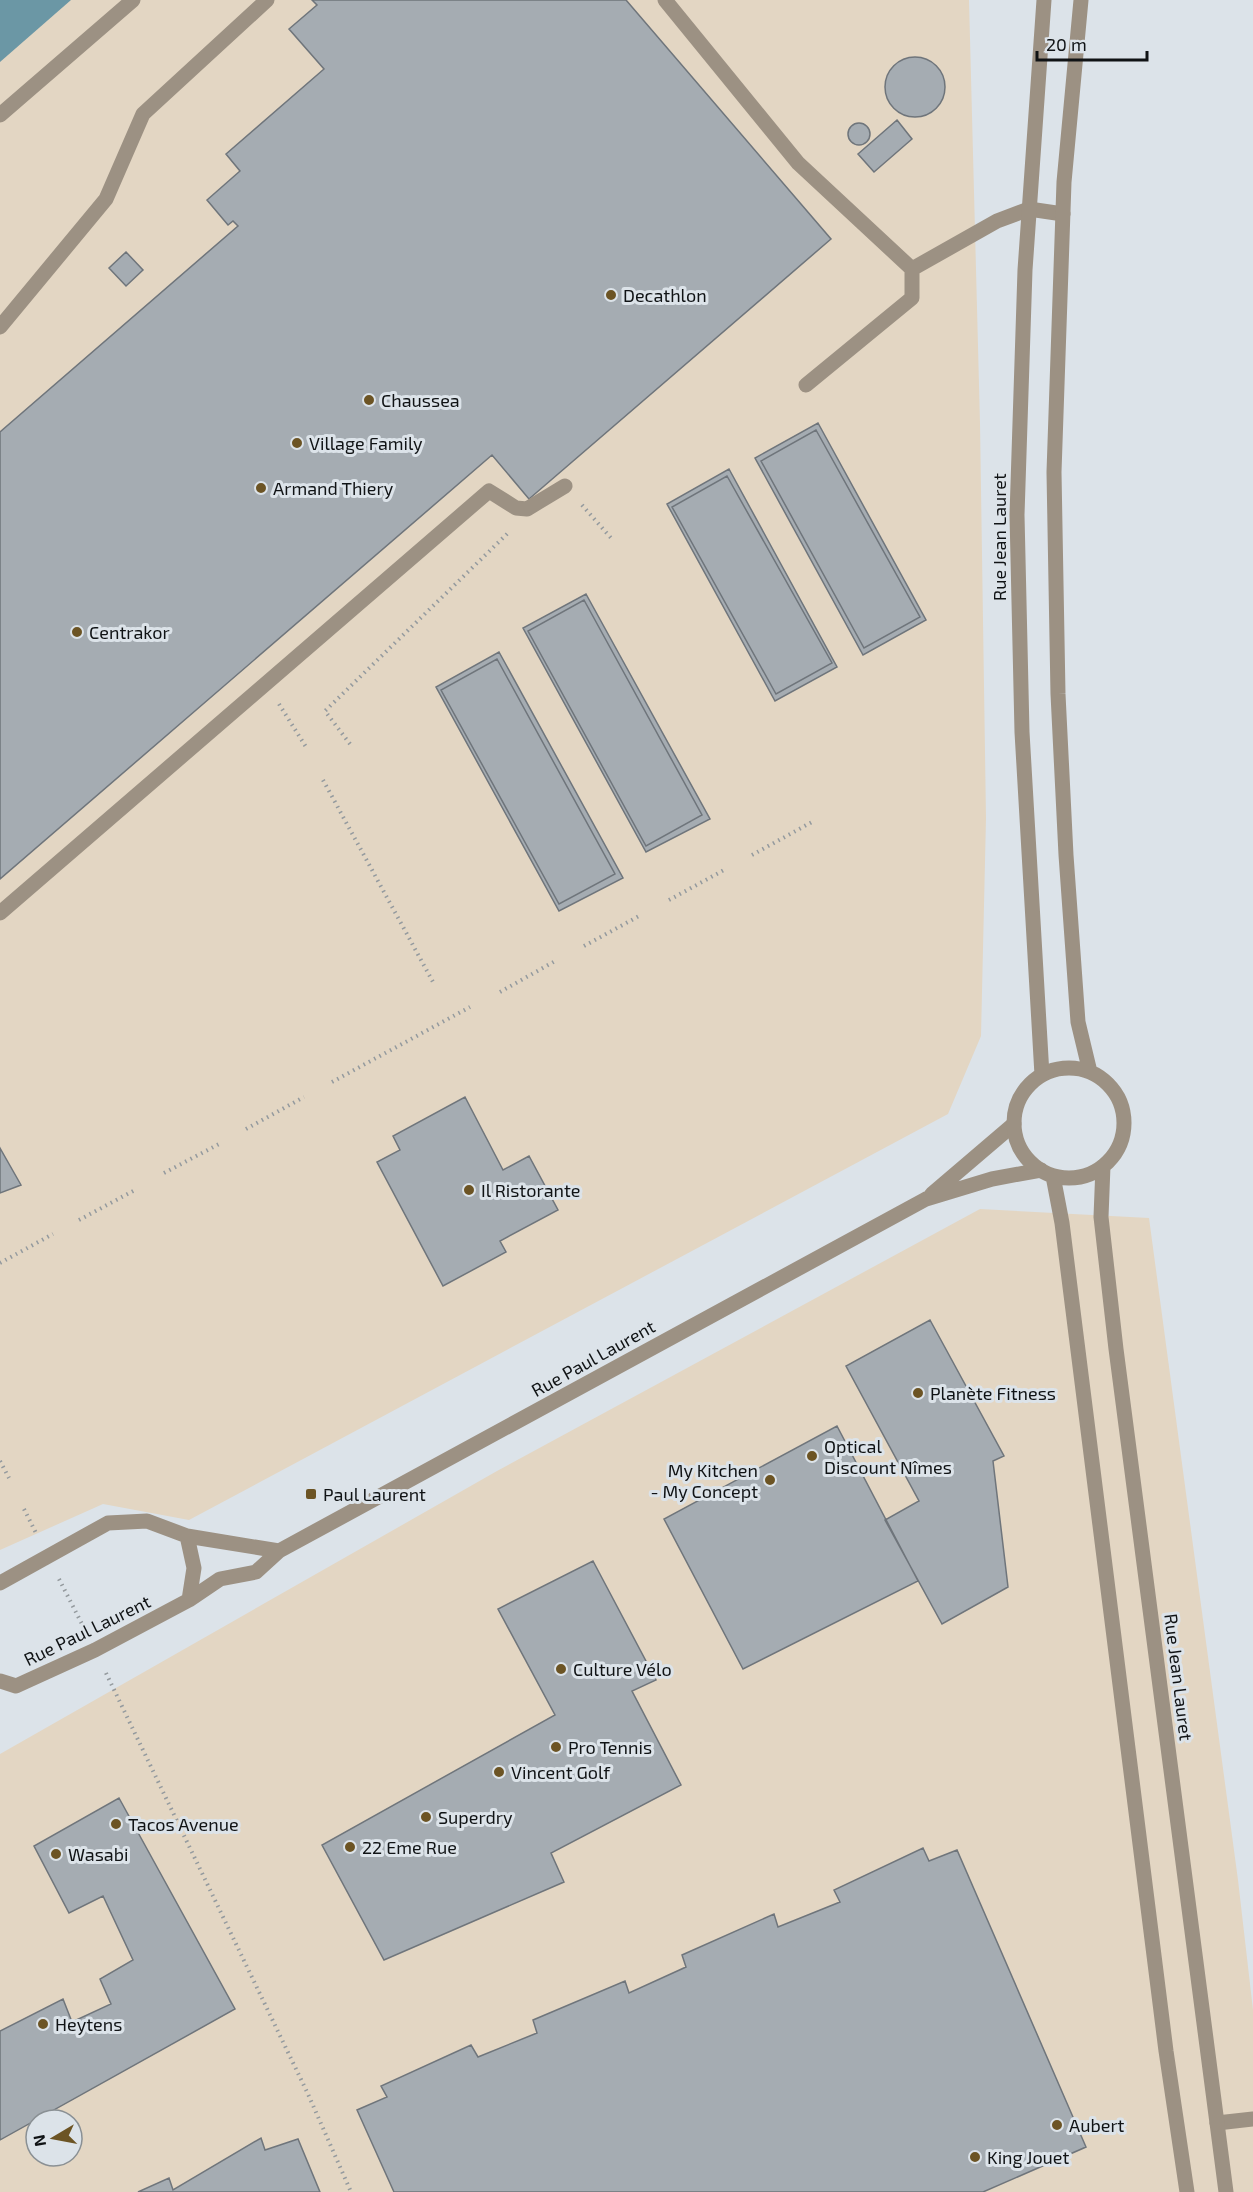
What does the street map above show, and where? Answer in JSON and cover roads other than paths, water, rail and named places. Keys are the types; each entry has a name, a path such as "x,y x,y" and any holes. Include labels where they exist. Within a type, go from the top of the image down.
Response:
{"street":[{"path":"0,115 133,0"},
{"path":"0,327 106,199 142,114 267,0"},
{"path":"665,0 798,163 912,269 912,298 806,385"},
{"name":"Rue Jean Lauret","path":"1042,1075 1022,732 1017,515 1025,270 1044,0"},
{"path":"1081,0 1063,214 1054,472 1058,694 1066,855 1078,1022 1090,1072"},
{"path":"912,269 997,221 1029,209 1063,214"},
{"path":"0,913 489,491 516,508 526,509 565,486"},
{"path":"1074,1068 1090,1072 1106,1083 1118,1097 1124,1116 1123,1134 1116,1152 1103,1166 1088,1174 1070,1178 1047,1173 1021,1150 1016,1138 1014,1124 1021,1095 1042,1075 1057,1069 1074,1068"},
{"name":"Rue Paul Laurent","path":"926,1199 1014,1124"},
{"name":"Rue Jean Lauret","path":"1103,1166 1101,1217 1114,1338 1226,2192"},
{"path":"1047,1173 1062,1223 1166,2051 1187,2192"},
{"name":"Rue Paul Laurent","path":"0,1681 16,1686 95,1650 189,1600 220,1579 256,1572 279,1551 926,1199 992,1179 1047,1173"},
{"path":"0,1583 108,1523 147,1521 187,1536 279,1551"},
{"path":"187,1536 194,1568 189,1600"},
{"path":"1217,2123 1253,2119"}],"water":[{"path":"0,0 71,0 0,62"}],"place":[{"name":"Decathlon","path":"611,295"},
{"name":"Chaussea","path":"369,400"},
{"name":"Village Family","path":"297,443"},
{"name":"Armand Thiery","path":"261,488"},
{"name":"Centrakor","path":"77,632"},
{"name":"Il Ristorante","path":"469,1190"},
{"name":"Planète Fitness","path":"918,1393"},
{"name":"Optical Discount Nîmes","path":"812,1456"},
{"name":"My Kitchen - My Concept","path":"770,1480"},
{"name":"Paul Laurent","path":"311,1494"},
{"name":"Culture Vélo","path":"561,1669"},
{"name":"Pro Tennis","path":"556,1747"},
{"name":"Vincent Golf","path":"499,1772"},
{"name":"Superdry","path":"426,1817"},
{"name":"Tacos Avenue","path":"116,1824"},
{"name":"22 Eme Rue","path":"350,1847"},
{"name":"Wasabi","path":"56,1854"},
{"name":"Heytens","path":"43,2024"},
{"name":"Aubert","path":"1057,2125"},
{"name":"King Jouet","path":"975,2157"}]}
